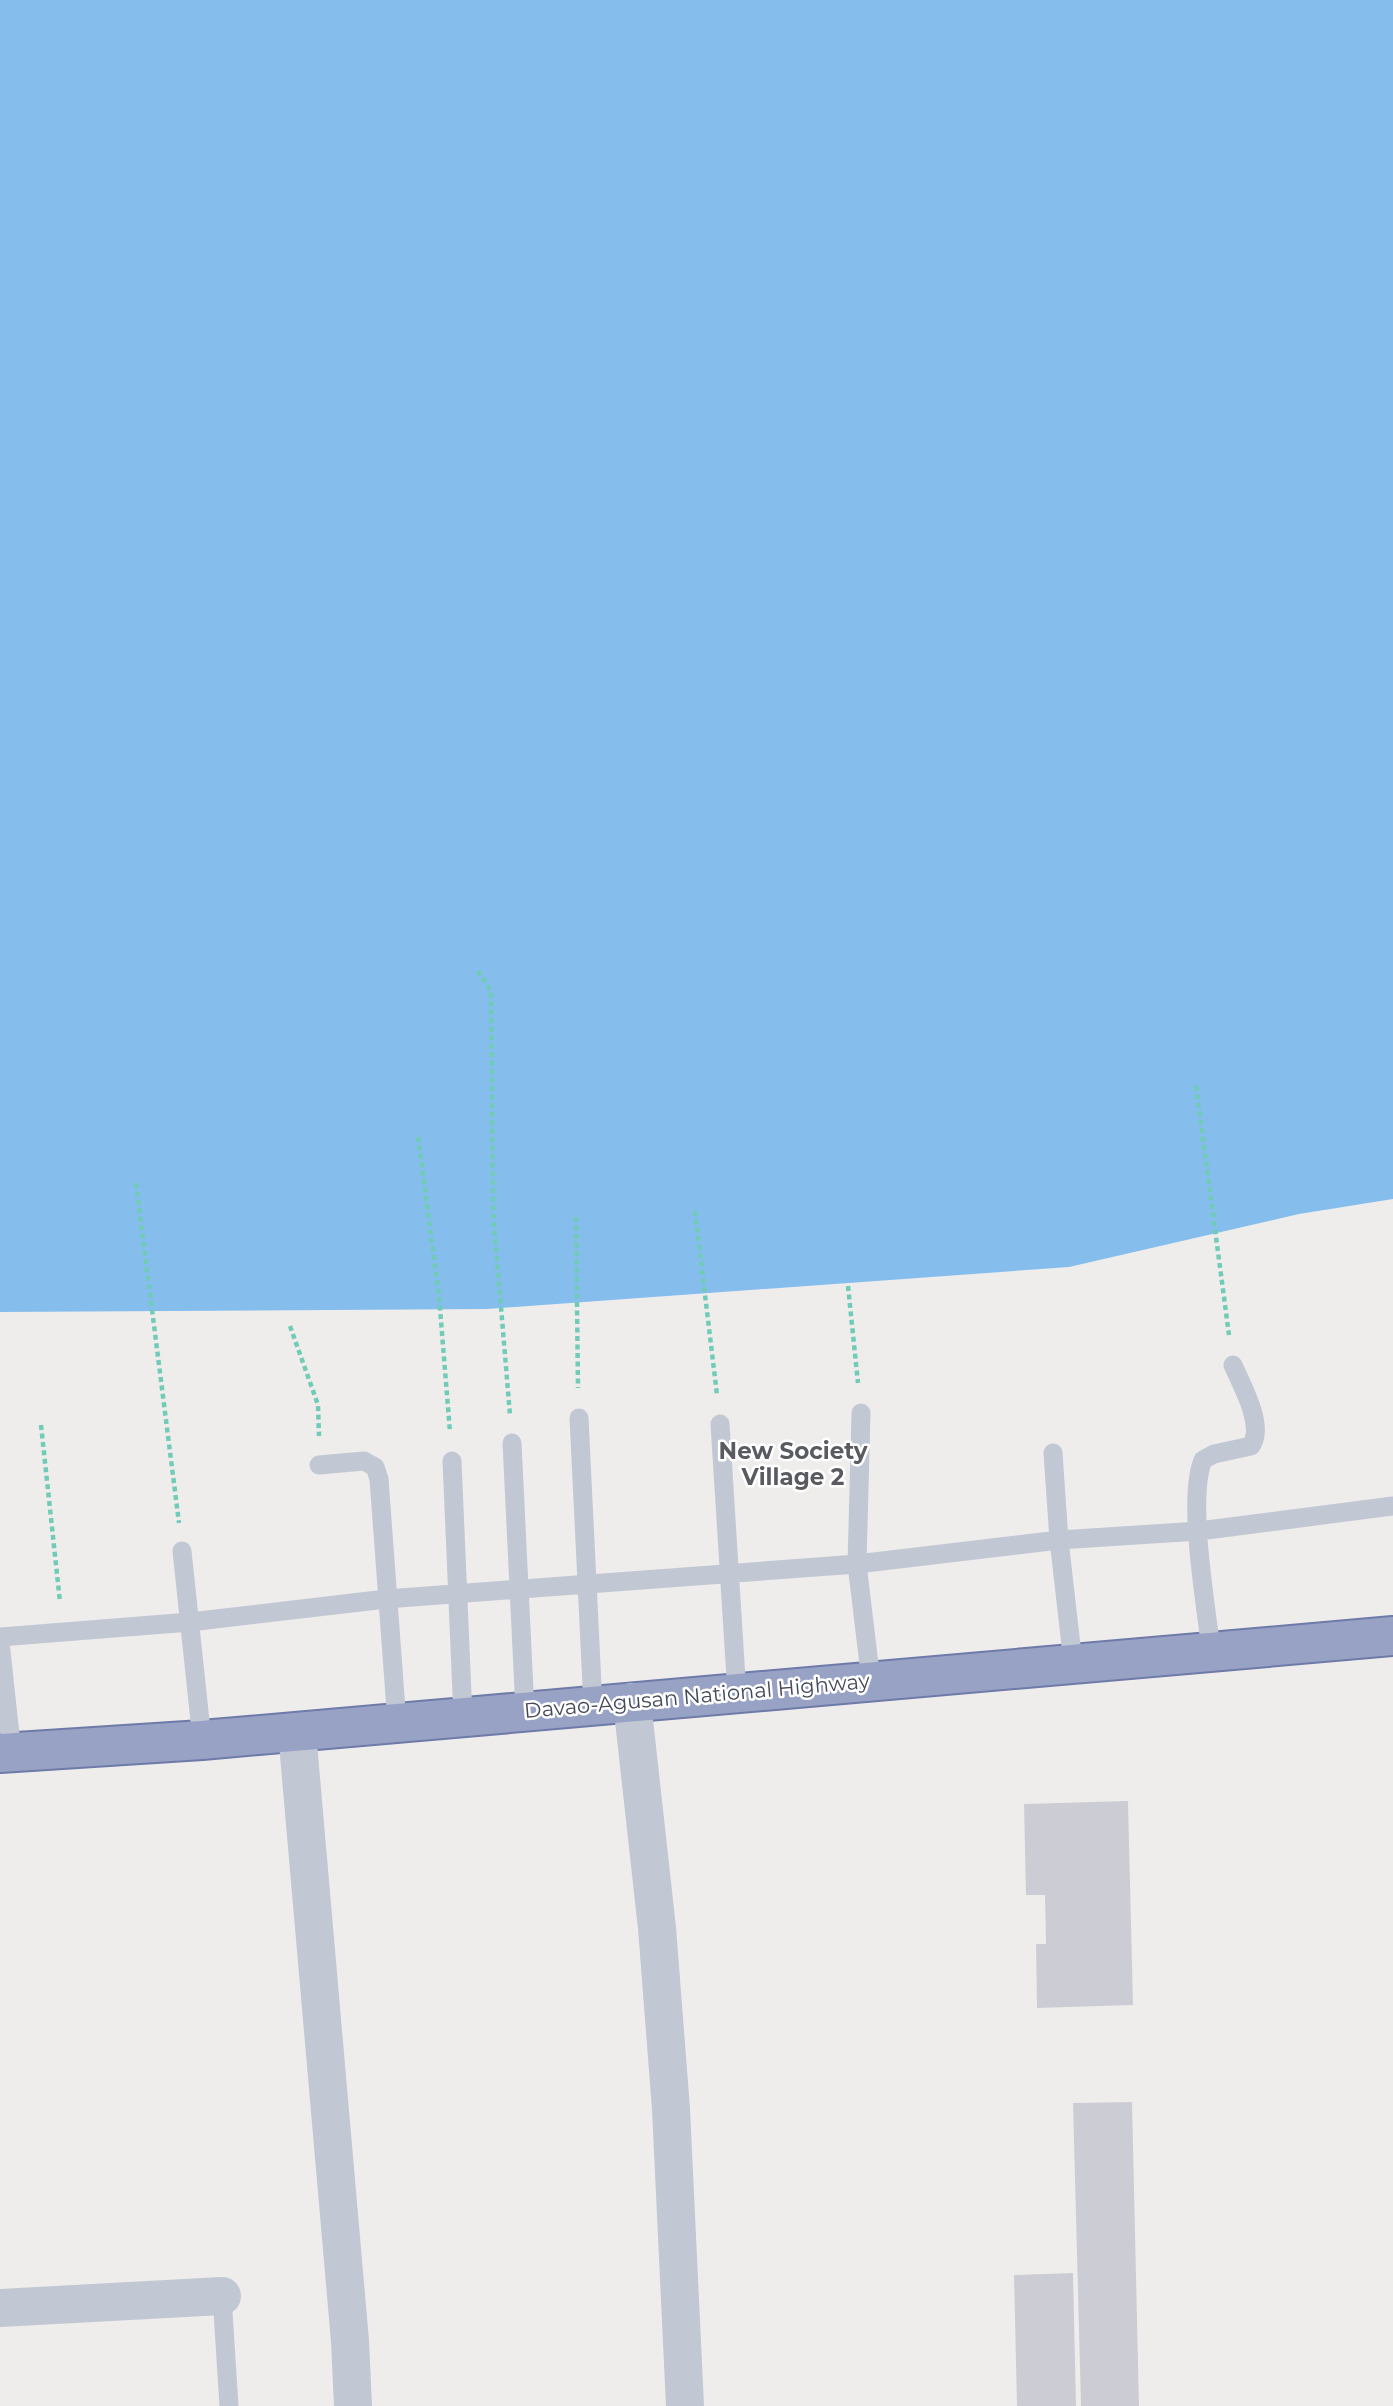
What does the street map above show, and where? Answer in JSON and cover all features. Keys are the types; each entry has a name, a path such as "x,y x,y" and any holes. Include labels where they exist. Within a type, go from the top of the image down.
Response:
{"highway":[{"name":"Davao-Agusan National Highway","path":"6,1753 297,1732 1393,1636"}],"street":[{"path":"632,1702 657,1928 671,2109 685,2406"},
{"path":"297,1732 348,2314 353,2406"},
{"path":"0,2308 222,2296"}],"lane":[{"path":"1211,1650 1197,1485 1203,1460 1214,1454 1251,1446 1257,1432 1234,1365"},
{"path":"861,1413 857,1564 871,1681"},
{"path":"579,1418 585,1585 593,1706"},
{"path":"720,1424 737,1694"},
{"path":"512,1444 525,1711"},
{"path":"1053,1453 1059,1540 1073,1663"},
{"path":"319,1465 364,1461 375,1468 379,1479 397,1723"},
{"path":"452,1461 463,1717"},
{"path":"6,1753 0,1639 190,1622 386,1599 857,1564 1059,1540 1199,1531 1393,1506"},
{"path":"182,1551 202,1740"},
{"path":"222,2296 229,2406"}],"path":[{"path":"478,971 491,991 493,1212 512,1444"},
{"path":"1196,1086 1234,1365"},
{"path":"418,1137 439,1296 452,1461"},
{"path":"136,1184 182,1551"},
{"path":"695,1211 720,1424"},
{"path":"576,1217 579,1418"},
{"path":"848,1286 861,1413"},
{"path":"290,1326 318,1405 319,1465"},
{"path":"41,1425 60,1605"}],"water":[{"path":"0,0 1393,0 1393,1199 1299,1214 1069,1267 487,1309 0,1312"}],"building":[{"path":"1128,1801 1133,2005 1037,2008 1036,1944 1046,1944 1045,1895 1026,1895 1024,1804"},
{"path":"1132,2102 1139,2406 1081,2406 1073,2103"},
{"path":"1073,2273 1076,2406 1017,2406 1014,2275"}],"district":[{"name":"New Society Village 2","path":"793,1464"}]}
